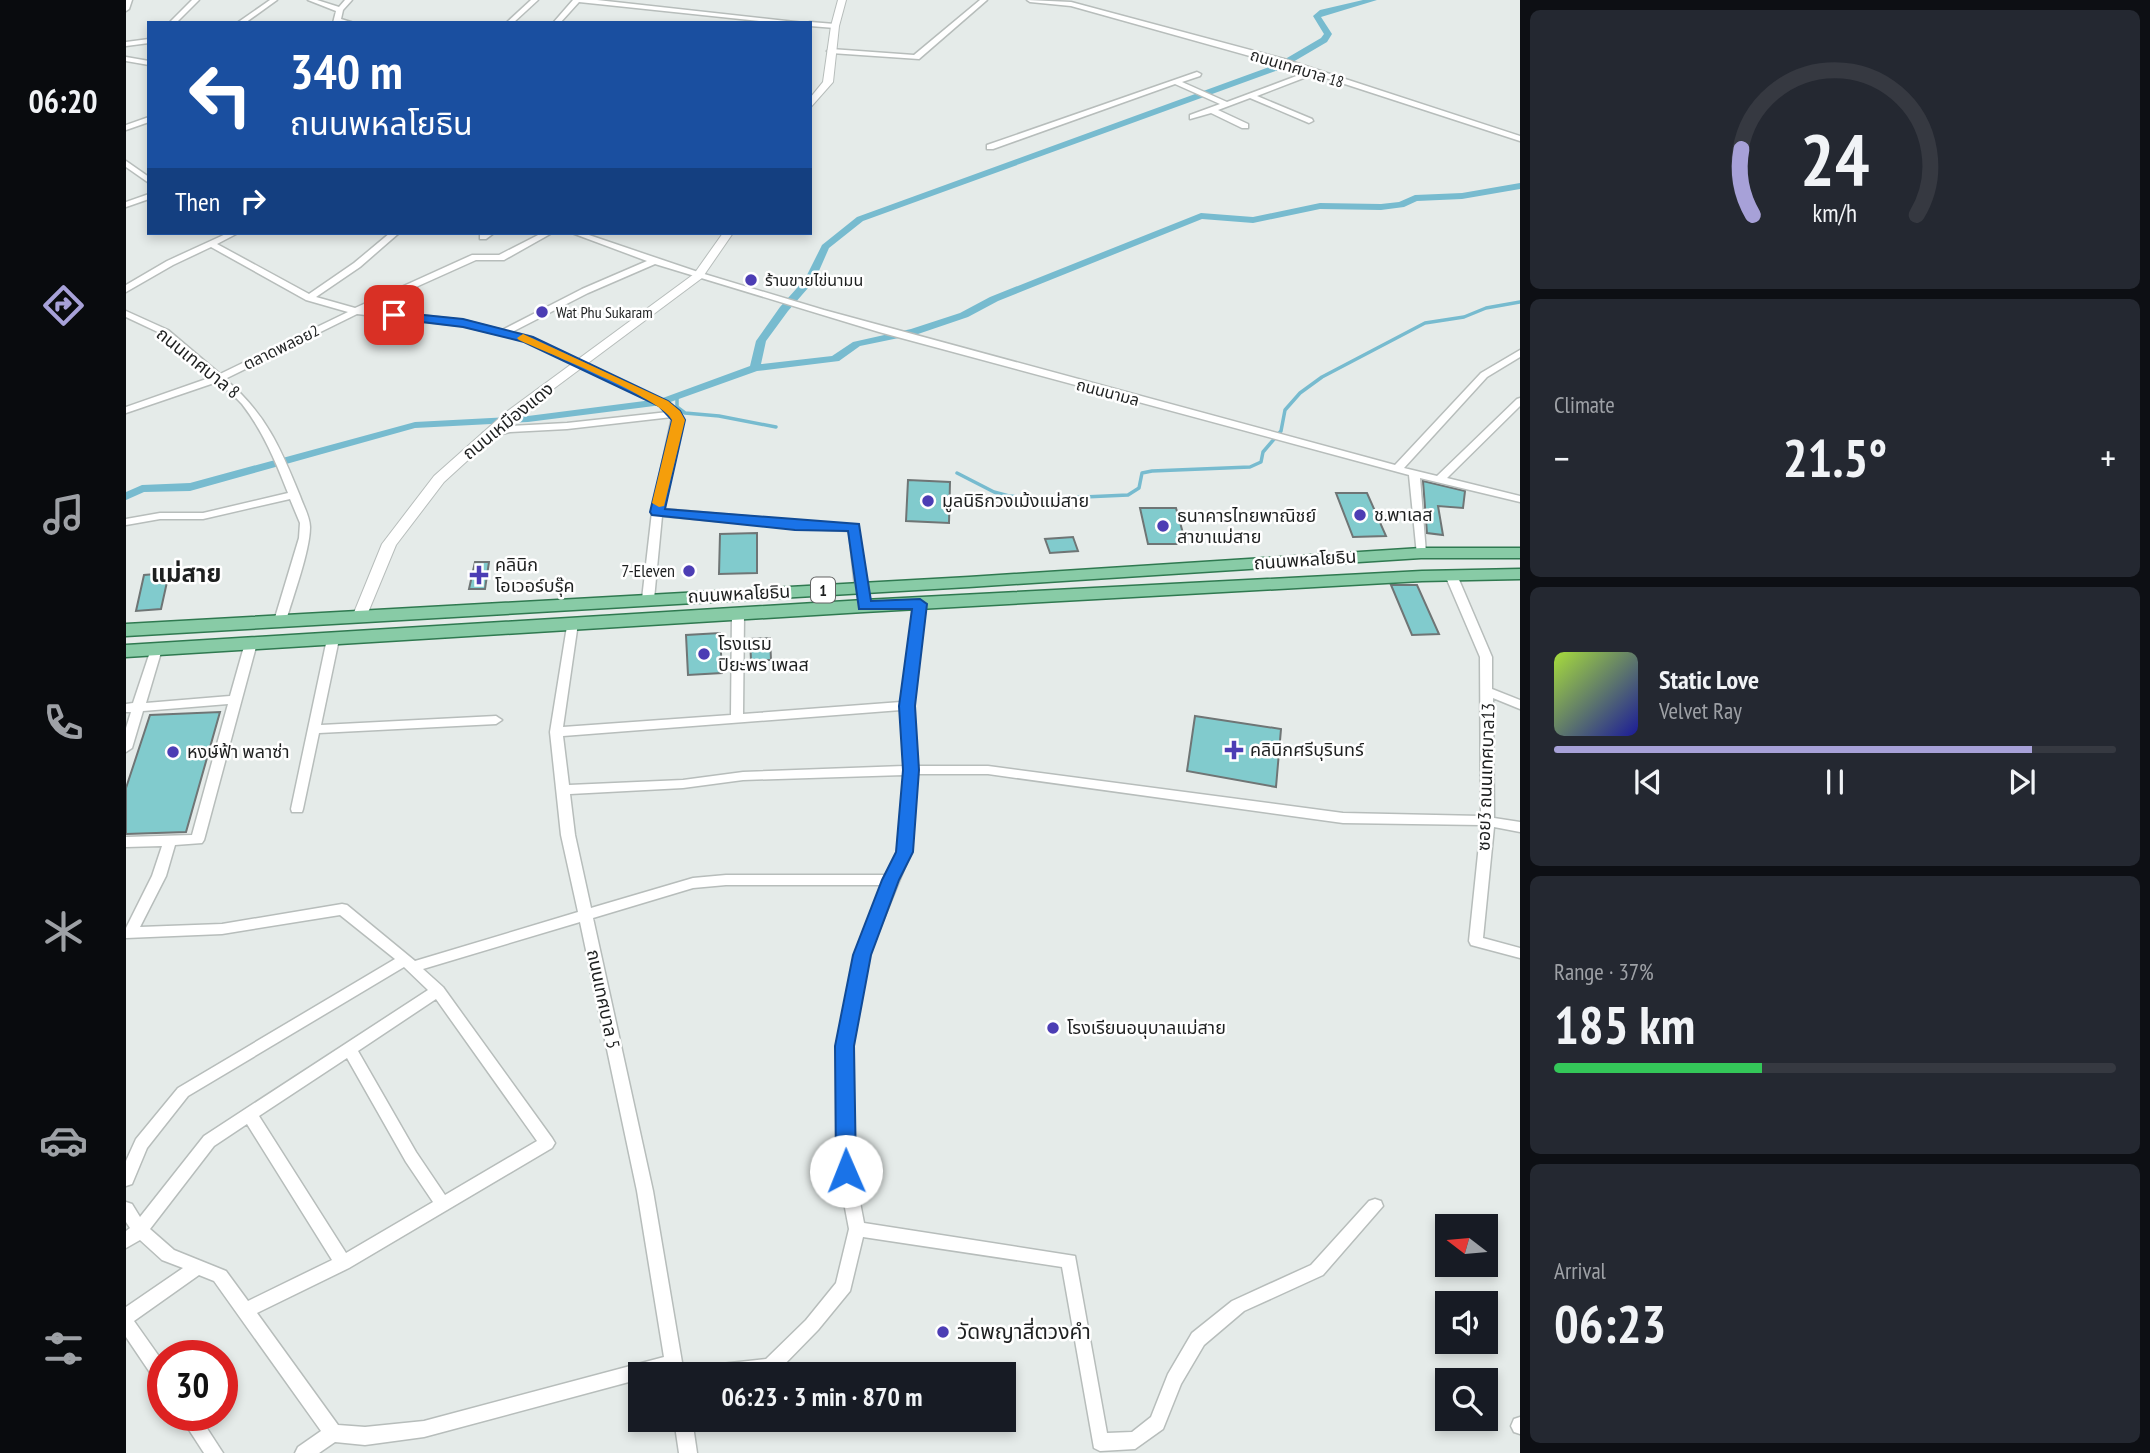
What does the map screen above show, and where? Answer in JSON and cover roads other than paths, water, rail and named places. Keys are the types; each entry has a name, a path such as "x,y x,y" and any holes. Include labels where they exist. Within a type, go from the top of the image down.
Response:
{"main road":[{"name":"ถนนพหลโยธิน","path":"126,630 1421,553 1520,553"},
{"name":"ถนนพหลโยธิน","path":"126,650 864,606 1451,575 1520,574"},
{"path":"917,584 920,604"},
{"path":"861,587 864,606"}],"street":[{"path":"126,9 128,0"},
{"path":"174,21 195,0"},
{"path":"243,21 274,0"},
{"path":"311,0 341,10"},
{"path":"336,21 349,0"},
{"path":"511,21 535,0"},
{"path":"558,21 578,0 779,21"},
{"path":"812,102 828,82 835,26 842,0"},
{"path":"831,51 914,61 984,0"},
{"name":"ถนนเทศบาล 18","path":"1030,0 1071,2 1281,61 1520,139"},
{"path":"695,21 700,14"},
{"path":"812,24 835,26"},
{"path":"128,42 147,41"},
{"path":"126,59 147,63"},
{"path":"1193,117 1314,72"},
{"path":"990,147 1197,74"},
{"path":"1176,82 1228,105"},
{"path":"1251,96 1308,121"},
{"path":"1211,110 1245,125"},
{"path":"126,128 147,120"},
{"path":"126,163 147,179"},
{"path":"126,205 147,197"},
{"path":"126,289 230,235"},
{"path":"309,298 357,265 393,235"},
{"name":"ตลาดพลอย2","path":"126,410 217,379 356,310 475,257 501,258 544,235"},
{"name":"ถนนนามล","path":"585,235 652,262 888,332 1396,470 1520,499"},
{"name":"ถนนเหมืองแดง","path":"360,615 389,544 413,509 439,479 509,416 698,276 727,235"},
{"path":"211,244 309,298 356,310 463,323 528,339 670,409 678,420 657,512 648,599"},
{"path":"503,333 585,291 652,262"},
{"path":"126,279 136,282"},
{"name":"ถนนเทศบาล 8","path":"126,314 165,332 244,400 263,427 305,523 304,538 280,621"},
{"path":"1396,470 1484,375 1520,353"},
{"path":"1439,480 1520,401"},
{"path":"489,433 510,429 578,425 670,409"},
{"path":"1414,474 1421,553"},
{"path":"126,522 160,516 203,516 294,495"},
{"path":"657,512 795,526 855,527 861,587"},
{"name":"ซอย3 ถนนเทศบาล13","path":"1451,575 1486,657 1488,821 1476,941 1520,953"},
{"path":"775,1362 812,1325 844,1286 857,1229 846,1171 845,1046 862,955 904,852 911,770 907,706 920,604"},
{"path":"737,720 738,614"},
{"name":"ถนนเทศบาล 5","path":"572,623 556,732 568,835 645,1191 673,1362"},
{"path":"297,809 333,639"},
{"path":"126,842 197,840 251,643"},
{"path":"126,748 132,708 156,649"},
{"path":"1488,692 1520,705"},
{"path":"132,708 235,700"},
{"path":"556,732 907,706"},
{"path":"314,729 496,720"},
{"path":"564,790 683,784 743,776 988,770 1343,818 1488,821 1520,827"},
{"path":"129,933 159,876 170,841"},
{"path":"126,1179 141,1144 183,1093 408,963 693,883 726,880 891,880"},
{"path":"129,933 222,929 342,909 438,991 547,1143 442,1202 343,1263 244,1311"},
{"path":"126,1241 140,1230 209,1140 438,991"},
{"path":"349,1049 411,1157 442,1202"},
{"path":"250,1115 343,1263"},
{"path":"857,1229 1069,1261 1100,1442 1135,1440 1157,1423 1174,1380 1198,1339 1238,1306 1317,1270 1375,1206"},
{"path":"126,1209 140,1230 168,1255 220,1276 333,1433"},
{"path":"126,1317 198,1267"},
{"path":"126,1323 147,1354"},
{"path":"304,1453 333,1433 365,1436 424,1429 628,1379"},
{"path":"199,1431 214,1453"},
{"path":"684,1432 688,1453"}],"waterway":[{"path":"755,368 761,341 784,309 810,280 825,247 860,219 1278,67 1324,40 1328,34 1317,16 1323,12 1373,0"},
{"path":"755,368 835,359 857,344 914,332 964,315 994,299 1201,216 1253,220 1320,206 1381,207 1401,205 1415,198 1462,196 1520,186"},
{"path":"957,473 994,492 1040,499 1128,495 1139,488 1142,473 1152,471 1250,467 1261,462 1263,452 1281,431 1285,410 1300,393 1322,377 1425,323 1464,317 1486,308 1520,302"},
{"path":"126,496 142,489 190,487 415,425 528,419 662,402 755,368"},
{"path":"677,397 677,407 685,413 719,416 776,427"}],"place":[{"name":"ร้านขายไข่นามน","path":"751,280"},
{"name":"Wat Phu Sukaram","path":"542,312"},
{"name":"มูลนิธิกวงเม้งแม่สาย","path":"928,501"},
{"name":"ช.พาเลส","path":"1360,515"},
{"name":"ธนาคารไทยพาณิชย์ สาขาแม่สาย","path":"1163,526"},
{"name":"7-Eleven","path":"689,571"},
{"name":"คลินิก โอเวอร์บรุ๊ค","path":"479,575"},
{"name":"โรงแรม ปิยะพร เพลส","path":"704,654"},
{"name":"คลินิกศรีบุรินทร์","path":"1234,750"},
{"name":"หงษ์ฟ้า พลาซ่า","path":"173,752"},
{"name":"โรงเรียนอนุบาลแม่สาย","path":"1053,1028"},
{"name":"วัดพญาสี่ตวงคำ","path":"943,1332"}],"district":[{"name":"แม่สาย","path":"186,574"}]}
